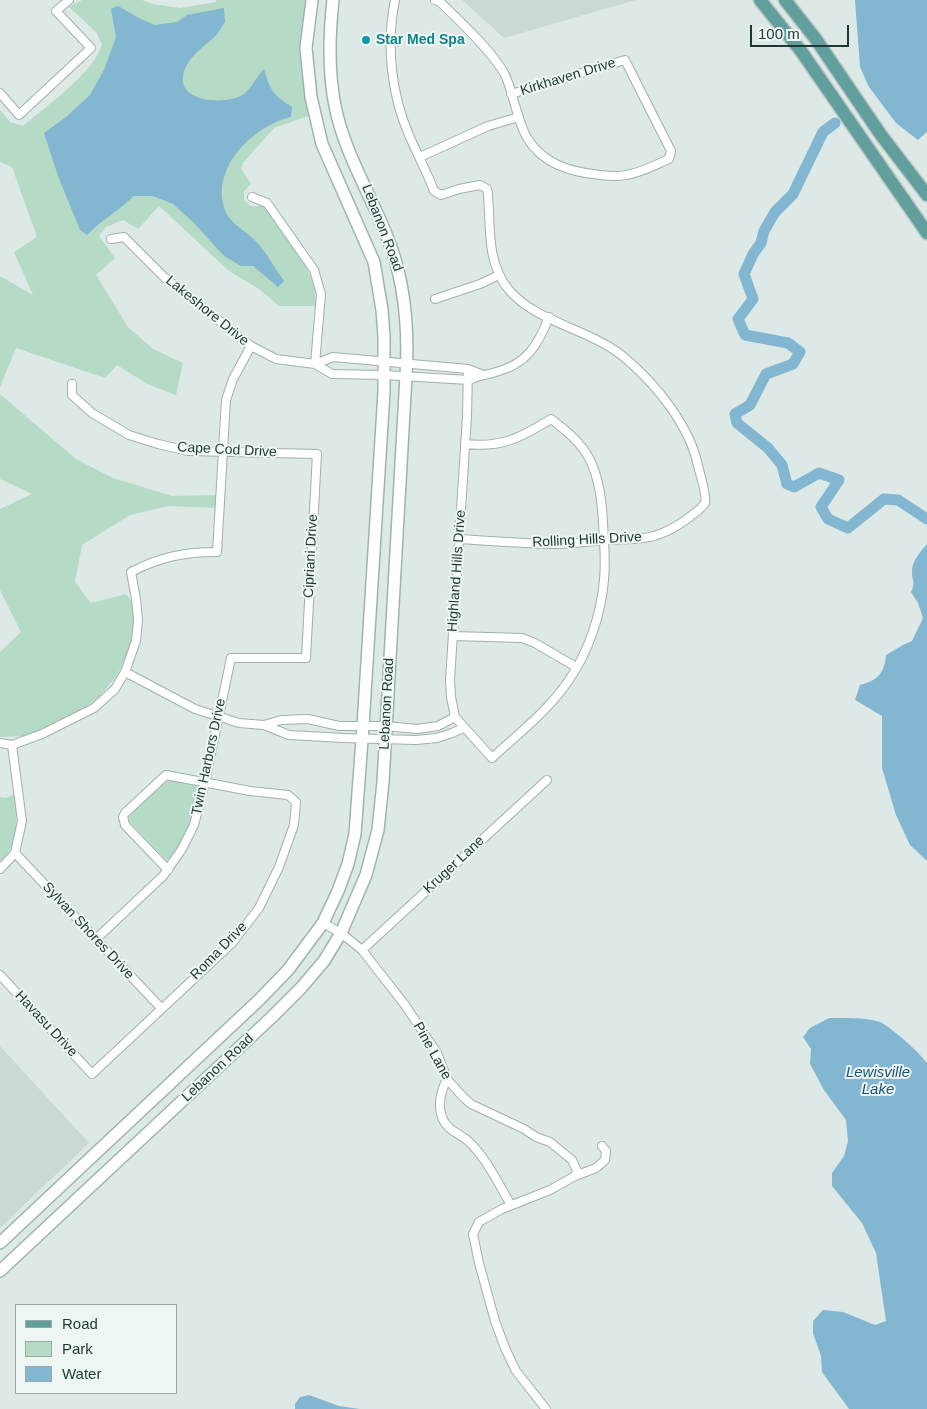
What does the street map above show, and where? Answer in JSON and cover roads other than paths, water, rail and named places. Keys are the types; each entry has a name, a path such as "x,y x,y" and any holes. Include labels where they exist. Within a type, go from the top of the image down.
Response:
{"main road":[{"name":"Lebanon Road","path":"0,1243 259,1000 288,970 323,923 348,864 355,834 364,726 384,375 382,310 374,262 322,144 311,97 306,48 312,0"},
{"name":"Lebanon Road","path":"0,1271 301,988 324,961 341,933 366,875 378,830 407,370 407,321 402,280 387,236 347,146 335,108 330,69 330,26 333,0"},
{"path":"760,0 802,51 927,233"},
{"path":"784,0 815,38 881,135 927,195"}],"street":[{"path":"0,93 19,115 91,48 56,11 69,0"},
{"path":"395,0 391,35 393,74 398,104 409,135 437,194 441,195 473,186 484,186 488,192 489,241 499,275 509,290 525,304 549,317 539,342 526,357 508,368 494,373 481,374 469,380"},
{"path":"420,157 488,126 519,118 504,75 496,62 459,20 439,1 435,0"},
{"name":"Kirkhaven Drive","path":"511,94 625,60 671,151 669,159 624,176 578,173 565,169 542,155 526,136 519,118"},
{"path":"252,196 267,203 314,270 321,294 315,364"},
{"name":"Lakeshore Drive","path":"111,239 124,238 164,276 251,346 276,359 315,364 332,374 384,375 407,370 468,369 481,374"},
{"path":"435,299 480,284 499,275"},
{"name":"Rolling Hills Drive","path":"459,539 555,544 644,538 667,531 684,522 704,503 705,499 697,461 686,433 659,392 627,359 610,346 549,317"},
{"path":"0,743 12,745 42,734 94,708 115,689 136,641 138,620 131,572 150,562 173,555 193,552 217,552 226,400 233,379 251,346"},
{"name":"Lakeshore Drive","path":"315,364 333,357 384,362 407,370 469,380"},
{"name":"Highland Hills Drive","path":"468,369 469,380 450,680 455,717 492,758 552,702 570,679 576,667"},
{"name":"Cape Cod Drive","path":"72,384 72,395 92,413 129,435 158,444 188,451 317,454"},
{"path":"452,636 522,638 535,643 576,667 587,647 598,612 604,580 602,503 596,475 586,454 566,430 551,419 510,442 480,446 465,444"},
{"name":"Cipriani Drive","path":"231,658 306,658 317,454"},
{"name":"Twin Harbors Drive","path":"96,939 168,870 194,826 231,658"},
{"path":"124,672 195,709 239,723 264,725 289,735 416,740 437,738 464,728"},
{"path":"264,725 281,720 308,719 339,726 386,726 417,729 438,726 455,717"},
{"path":"0,870 15,853 22,821 12,745"},
{"path":"168,870 125,825 122,817 166,774 205,782"},
{"name":"Kruger Lane","path":"362,950 547,780"},
{"name":"Roma Drive","path":"92,1074 232,943 259,908 280,867 294,825 296,802 294,798 288,795 250,791 205,782"},
{"name":"Sylvan Shores Drive","path":"15,853 161,1008"},
{"name":"Pine Lane","path":"323,923 341,933 362,950 414,1018 436,1053 447,1079 463,1097 471,1104 550,1142 565,1153 575,1164 576,1173 574,1176"},
{"name":"Havasu Drive","path":"0,974 92,1074"},
{"path":"447,1079 440,1099 442,1118 447,1126 472,1145 511,1204"},
{"path":"546,1409 516,1371 504,1348 479,1263 473,1234 479,1222 511,1204 550,1190 574,1176 596,1168 604,1162 606,1151 602,1146"}],"water":[{"path":"855,0 927,0 927,132 918,140 896,123 869,87 860,67"},
{"path":"118,6 155,25 177,22 187,15 224,8 225,22 215,36 194,55 187,65 183,76 184,85 188,92 206,100 228,100 238,97 250,88 264,69 273,91 280,99 292,107 291,117 263,129 249,139 238,151 229,164 222,194 228,216 256,241 284,281 278,287 253,266 241,266 224,256 194,223 173,204 153,196 134,196 87,235 80,230 58,176 44,133 66,117 90,95 104,70 116,37 111,9"},
{"path":"898,500 927,516 927,521 911,514"},
{"path":"927,544 927,861 910,845 896,815 882,768 882,716 855,700 860,685 871,681 882,672 886,655 912,641 923,618 918,603 911,592 914,584 912,568 917,557"},
{"name":"Lewisville Lake","path":"829,1018 862,1019 880,1022 905,1041 927,1063 927,1409 849,1409 822,1372 821,1356 813,1333 813,1321 823,1310 843,1312 875,1325 886,1321 876,1253 862,1223 832,1186 832,1173 844,1156 848,1141 846,1120 824,1090 810,1064 811,1049 803,1037 810,1028"},
{"path":"309,1395 339,1406 360,1409 295,1409 295,1404 300,1397"}],"waterway":[{"path":"835,123 823,132 793,194 775,212 744,274 753,299 738,319 745,335 788,343 800,352 793,364 766,374 750,405 735,414 737,423 768,448 782,465 787,484 794,487 819,473 839,480 821,507 828,519 848,528 884,499 898,500 927,519"}],"place":[{"name":"Star Med Spa","path":"366,40"}]}
